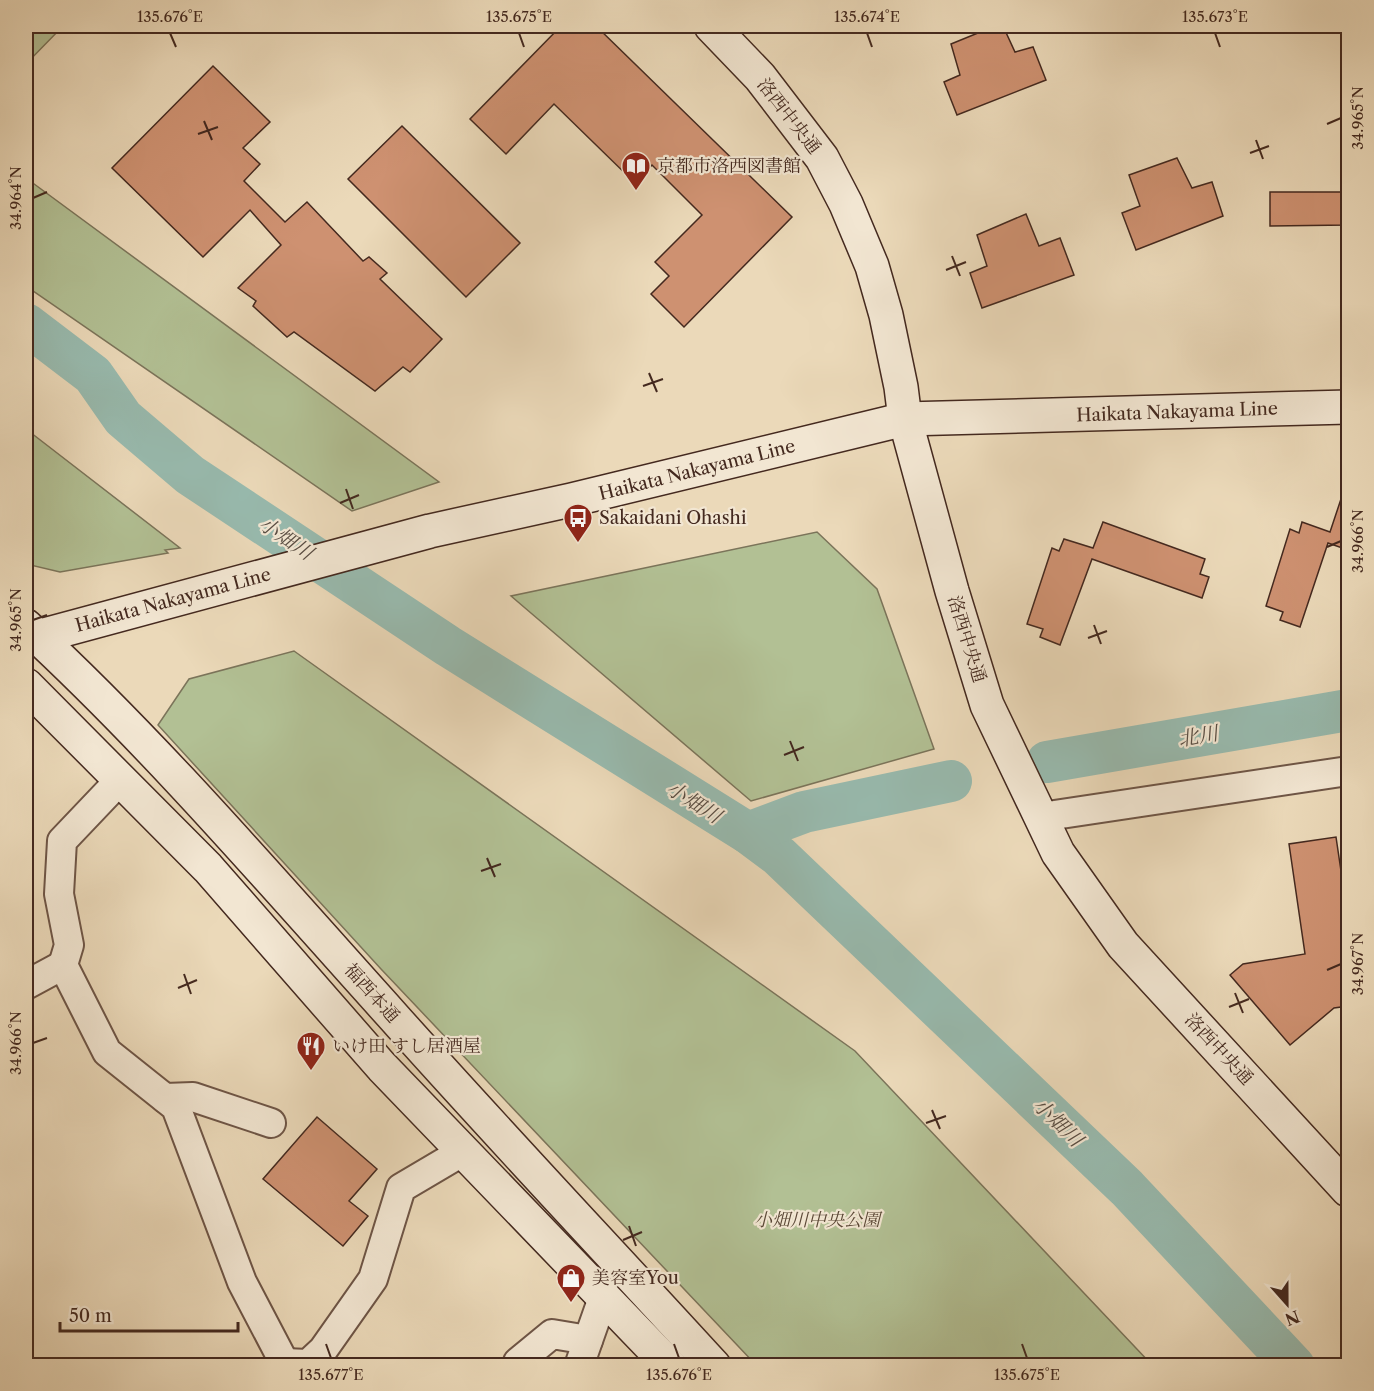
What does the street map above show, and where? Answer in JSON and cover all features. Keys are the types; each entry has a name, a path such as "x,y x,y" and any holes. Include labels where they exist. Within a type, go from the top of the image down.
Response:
{"main road":[{"name":"洛西中央通","path":"711,26 760,77 794,118 822,158 846,204 872,266 886,315 901,387 905,419 952,591 987,705 1059,853 1123,945 1348,1190"},
{"name":"Haikata Nakayama Line","path":"29,634 430,531 571,500 905,419 1348,407"},
{"name":"福西本通","path":"29,634 223,826 413,1039 714,1365"},
{"path":"26,685 208,868 382,1067 462,1152 604,1294 670,1365"}],"street":[{"path":"1041,817 1348,771"},
{"path":"120,780 62,841 59,894 69,945 63,965 107,1052 177,1107 242,1282 285,1364 309,1364 323,1350 373,1279 401,1188 462,1152"},
{"path":"26,985 63,965"},
{"path":"165,1098 192,1097 271,1123"},
{"path":"518,1362 552,1334 583,1352 604,1294"}],"green space":[{"path":"26,26 63,26 26,64"},
{"path":"26,178 439,482 352,511 26,286"},
{"path":"26,429 180,548 165,550 168,553 60,572 26,564"},
{"path":"817,532 877,589 934,749 751,801 511,596"},
{"name":"小畑川中央公園","path":"294,651 855,1051 1152,1365 756,1365 381,969 158,725 189,679"}],"building":[{"path":"561,26 596,26 792,217 684,327 651,294 669,276 655,262 702,215 652,165 635,183 554,104 506,154 470,119"},
{"path":"995,26 1003,26 1015,52 1033,47 1046,80 957,115 944,82 960,75 951,44"},
{"path":"213,66 270,122 243,148 260,164 244,181 285,222 307,202 363,261 369,257 387,273 380,279 442,339 410,372 403,367 375,391 294,332 287,337 253,306 256,301 238,288 281,245 250,210 203,257 112,168"},
{"path":"402,126 520,243 466,297 348,179"},
{"path":"1177,158 1192,188 1212,182 1223,216 1136,250 1122,213 1140,206 1129,175"},
{"path":"1270,192 1348,192 1348,225 1270,226"},
{"path":"1026,214 1039,246 1060,238 1074,275 982,308 970,273 987,266 977,235"},
{"path":"1345,487 1348,488 1348,550 1328,543 1300,627 1280,620 1283,612 1266,606 1290,529 1299,533 1302,522 1330,532"},
{"path":"1103,522 1205,559 1200,574 1209,577 1202,598 1092,559 1060,645 1040,637 1043,629 1027,624 1052,548 1059,551 1064,539 1093,548"},
{"path":"1336,837 1346,905 1348,905 1348,1006 1334,1008 1290,1045 1230,975 1243,964 1305,954 1289,844"},
{"path":"317,1117 377,1169 349,1201 368,1216 343,1246 263,1179"}],"waterway":[{"name":"小畑川","path":"26,324 93,375 123,418 190,475 448,646 748,833 779,856 1127,1188 1294,1366"},
{"name":"北川","path":"1047,762 1348,710"},
{"name":"北川","path":"748,833 804,812 951,781"}],"place":[{"name":"京都市洛西図書館","path":"636,192"},
{"name":"Sakaidani Ohashi","path":"578,544"},
{"name":"いけ田 すし居酒屋","path":"311,1072"},
{"name":"美容室You","path":"571,1304"}]}
